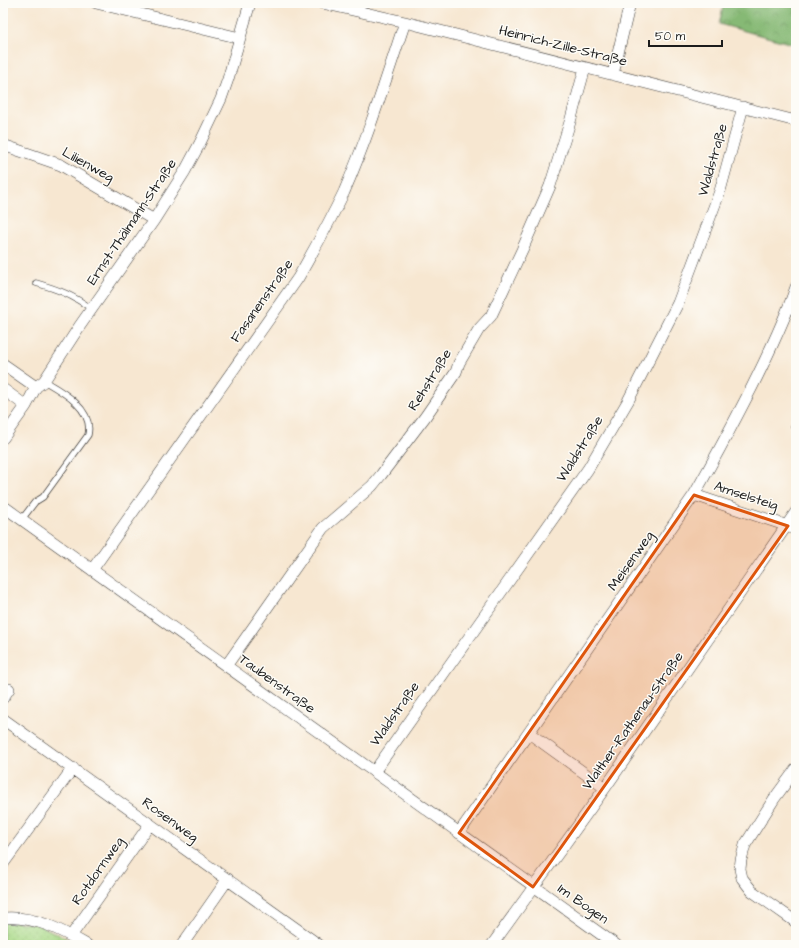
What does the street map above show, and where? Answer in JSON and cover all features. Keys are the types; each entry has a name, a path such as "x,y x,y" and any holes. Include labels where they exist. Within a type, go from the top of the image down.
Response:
{"street":[{"path":"96,3 240,38"},
{"name":"Ernst-Thälmann-Straße","path":"3,438 154,220 185,171 200,144 221,99 250,3"},
{"name":"Heinrich-Zille-Straße","path":"322,3 405,22 796,120"},
{"path":"613,74 630,3"},
{"name":"Fasanenstraße","path":"92,570 298,278 323,235 344,191 368,133 405,22"},
{"name":"Rehstraße","path":"226,666 323,528 372,486 381,475 456,372 459,363 479,329 491,316 550,186 585,68"},
{"name":"Waldstraße","path":"374,772 588,468 628,401 657,347 684,289 720,191 743,107"},
{"name":"Lilienweg","path":"3,145 60,166 154,220"},
{"name":"Meisenweg","path":"460,833 694,495 724,443 769,353 796,287"},
{"path":"3,364 40,384"},
{"path":"3,389 26,406"},
{"name":"Amselsteig","path":"694,495 792,528"},
{"name":"Taubenstraße","path":"3,506 460,833 533,887"},
{"name":"Walther-Rathenau-Straße","path":"492,945 792,528 796,512"},
{"name":"Rosenweg","path":"3,719 228,879 304,941 319,945"},
{"path":"529,733 605,788"},
{"path":"3,864 72,768"},
{"path":"796,769 774,799 745,845 740,860 740,869 742,878 752,891 796,922"},
{"name":"Rotdornweg","path":"71,936 150,824"},
{"path":"182,945 228,879"},
{"name":"Im Bogen","path":"533,887 613,944"},
{"path":"3,918 28,919 47,924 87,945"}],"lane":[{"path":"36,283 62,291 78,299 92,309"},
{"path":"22,520 35,502 43,496 88,436 89,430 89,424 81,407 40,384"}],"highlighted area":[{"path":"694,495 788,526 533,887 459,833"}],"green space":[{"path":"724,3 796,3 796,45 719,24"},
{"path":"3,921 37,924 80,945 3,945"}]}
